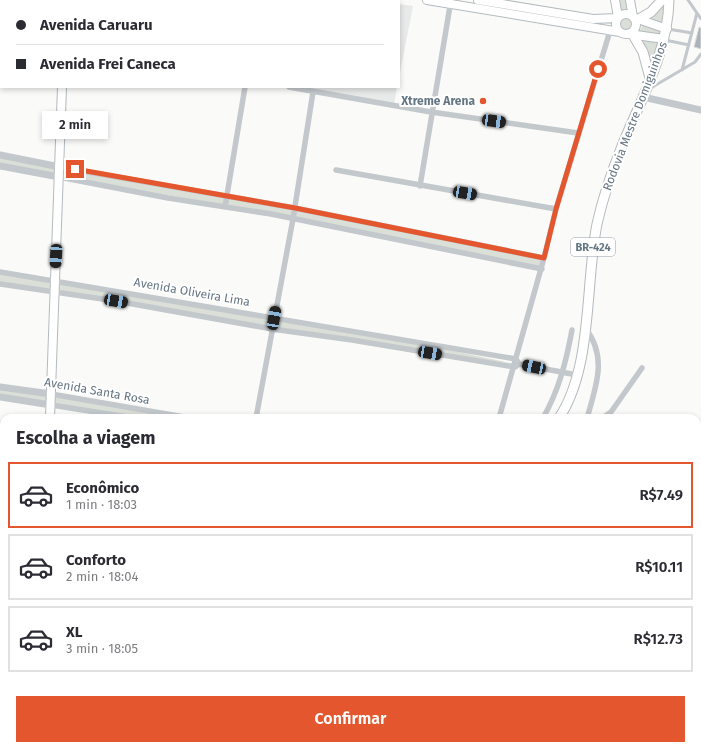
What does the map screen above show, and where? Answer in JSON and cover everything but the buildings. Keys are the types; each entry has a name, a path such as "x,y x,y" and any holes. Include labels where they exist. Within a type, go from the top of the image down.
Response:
{"main road":[{"path":"427,0 480,2 593,19 617,18 625,13 666,29"},
{"path":"615,0 617,18 616,26 620,32"},
{"path":"630,0 636,26 631,34"},
{"path":"635,18 651,12 662,0"},
{"name":"Rodovia Mestre Domiguinhos","path":"561,414 572,395 578,375 585,328 591,260 597,223 614,166 650,80 664,39 669,0"},
{"path":"480,2 610,31 664,39"},
{"path":"631,34 643,52 650,80"},
{"path":"50,414 62,88"}],"street":[{"path":"420,186 450,2"},
{"path":"500,414 517,363 556,209 610,31"},
{"path":"225,207 245,88"},
{"path":"294,88 431,112 578,133"},
{"path":"257,414 295,208 313,92"},
{"path":"644,94 701,110"},
{"path":"0,155 60,167 295,208 544,258"},
{"path":"0,166 293,218 542,269"},
{"path":"336,170 556,209"},
{"path":"468,254 470,244"},
{"name":"Avenida Oliveira Lima","path":"0,272 448,348 578,375"},
{"name":"Avenida Oliveira Lima","path":"0,284 446,356 517,363"},
{"path":"585,328 594,339 599,363 597,382 587,414"},
{"path":"545,414 563,373 572,330"},
{"path":"446,356 448,348"},
{"path":"608,414 611,412 642,368"},
{"name":"Avenida Santa Rosa","path":"0,387 51,394 161,414"},
{"name":"Avenida Santa Rosa","path":"0,396 108,414"}],"lane":[{"path":"288,0 298,0"},
{"path":"688,0 701,19"},
{"path":"682,70 697,13"},
{"path":"666,29 692,33"},
{"path":"664,39 689,45"},
{"path":"644,94 695,62 701,54"}],"shaded area":[{"path":"616,0 630,0 637,15 628,13 619,17"},
{"path":"669,0 666,27 642,18"},
{"path":"400,4 413,6 400,73"},
{"path":"628,14 636,17 639,25 636,33 628,36 620,33 617,25 620,17"},
{"path":"640,19 664,34 662,39 638,33 642,27"},
{"path":"635,37 662,41 651,76"},
{"path":"301,88 397,88 394,104"},
{"path":"0,157 58,168 58,176 0,164"},
{"path":"62,169 225,197 223,205 63,177"},
{"path":"229,198 293,210 292,216 227,206"},
{"path":"296,210 543,259 541,267 295,217"},
{"path":"0,273 53,282 53,290 0,282"},
{"path":"57,283 272,319 271,327 57,291"},
{"path":"276,319 436,347 515,364 274,328"},
{"path":"0,388 49,395 48,404 0,397"},
{"path":"53,396 157,414 113,414 53,405"}],"place":[{"name":"Xtreme Arena","path":"483,101"}],"route":[{"path":"75,169 295,208 544,258 556,209 598,69"}]}
